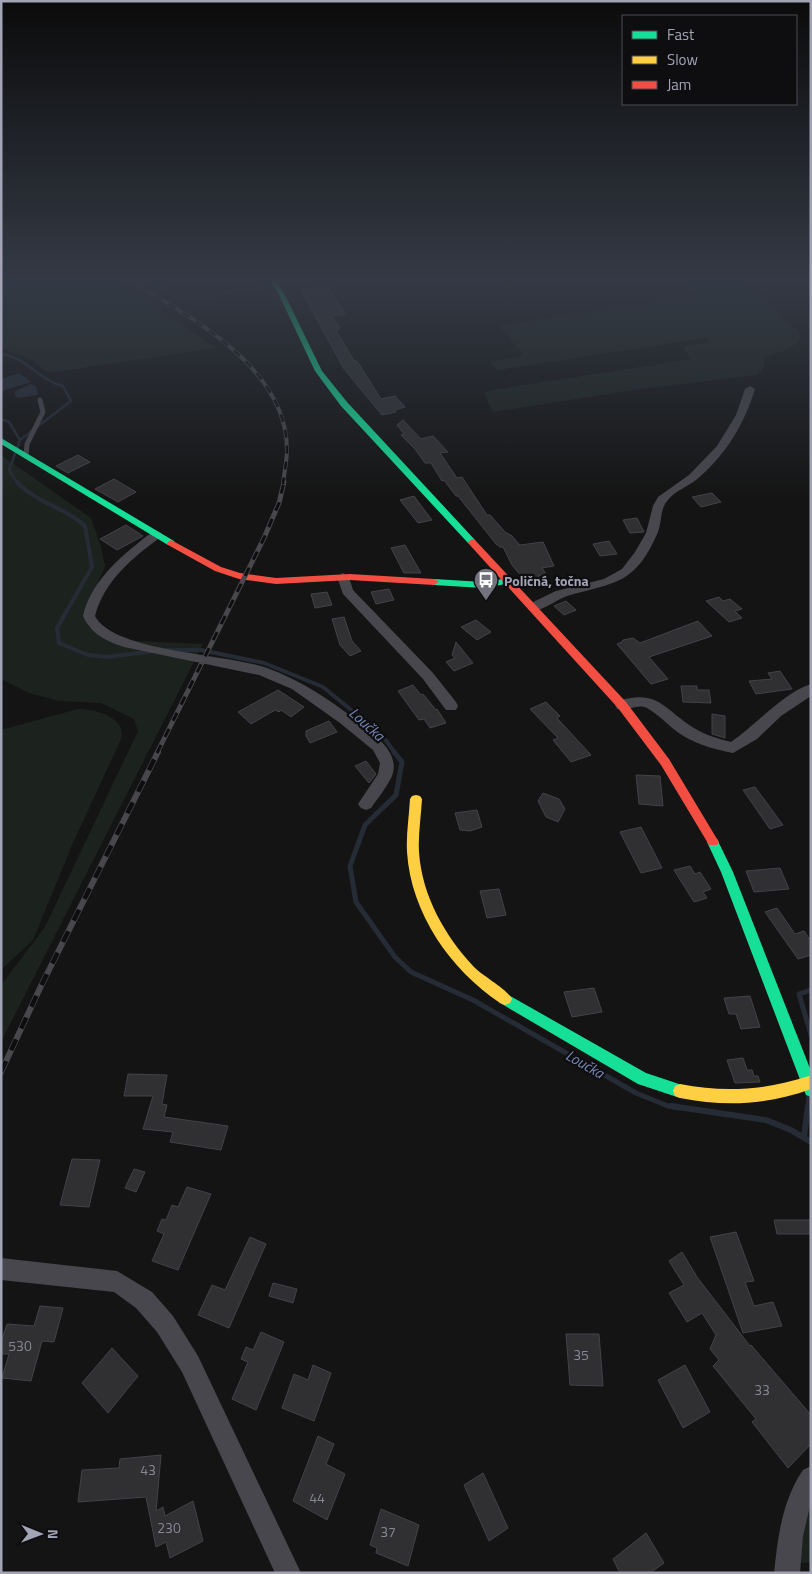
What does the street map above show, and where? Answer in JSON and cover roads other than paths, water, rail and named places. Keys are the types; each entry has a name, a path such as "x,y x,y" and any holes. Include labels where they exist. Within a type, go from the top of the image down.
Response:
{"main road":[{"path":"310,352 319,371 333,390 622,705 670,768 708,832 725,867 810,1086 754,1098 712,1096 664,1088 643,1080 496,994 481,983 457,957 445,939 427,904 414,861 416,799"},
{"path":"2,440 157,535 218,569 239,576 276,581 343,577 483,585 509,581"}],"street":[{"path":"533,608 560,594 614,580 627,571 652,535 657,510 663,499 709,463 733,433 745,407 750,389"},
{"path":"157,535 127,558 95,595 89,616 95,627 121,642 262,671 297,686 366,736 384,754 387,763 385,775 366,804"},
{"path":"343,577 348,591 428,676 451,706"},
{"path":"622,705 637,701 650,703 690,733 716,744 733,748 752,735 776,712 802,693 811,689"},
{"path":"1,1269 116,1282 144,1300 165,1324 190,1364 288,1573"},
{"path":"787,1573 795,1519 803,1490 811,1478"}],"lane":[{"path":"23,453 43,412 40,400"}],"waterway":[{"path":"1,354 19,360 47,379 63,386 71,401 20,440"},
{"name":"Loučka","path":"1,419 9,422 20,440"},
{"name":"Loučka","path":"18,484 9,470 20,440"},
{"name":"Loučka","path":"17,482 33,495 69,514 85,526 92,567 57,628 59,643 88,655 108,657 154,651"},
{"name":"Loučka","path":"164,650 201,650 264,663 323,687 382,735 395,753"},
{"name":"Loučka","path":"394,752 402,762 396,795 365,825 350,866 356,902 395,957 411,972 473,1000 636,1093 668,1106 679,1108"},
{"path":"811,990 799,994 811,1035"},
{"path":"808,1108 809,1096"},
{"name":"Loučka","path":"671,1106 766,1120 791,1130 811,1142"},
{"path":"804,1137 808,1106"}],"railway":[{"path":"236,352 253,369 271,393 283,420 287,450 283,484"},
{"path":"157,753 264,538 279,503 284,482"},
{"path":"1,1072 41,986 158,752"}],"place":[{"name":"Poličná, točna","path":"486,601"}]}
